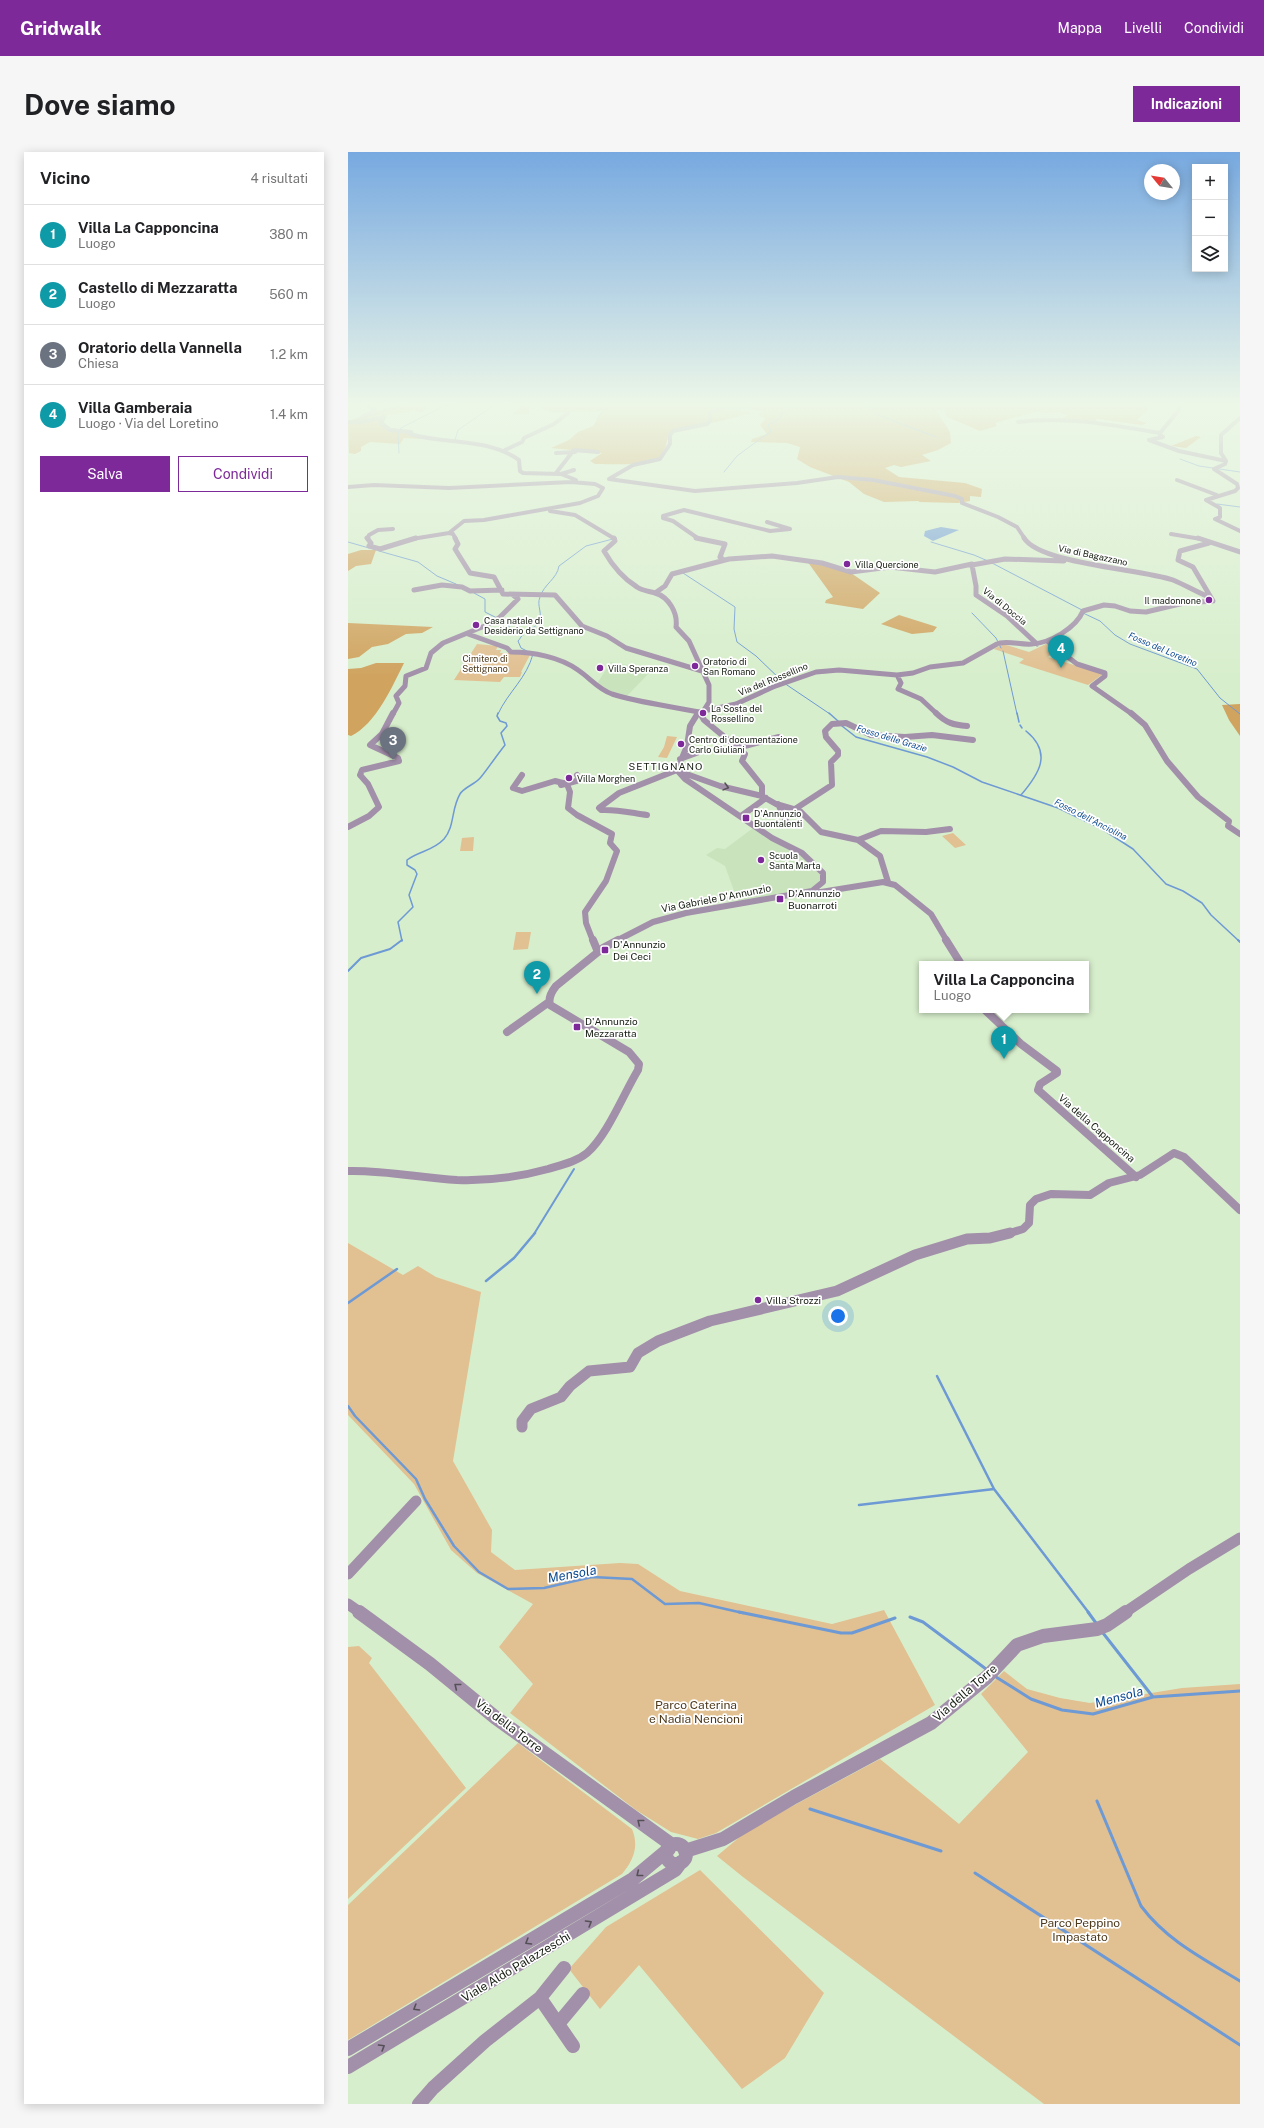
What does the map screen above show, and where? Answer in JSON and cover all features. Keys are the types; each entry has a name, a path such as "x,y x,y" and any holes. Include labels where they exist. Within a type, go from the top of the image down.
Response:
{"street":[{"path":"393,528 379,530 369,534 367,538 371,543 369,546 382,548 417,538 449,532 464,521 484,520 591,500 597,495"},
{"name":"Via di Bagazzano","path":"950,495 962,499 962,503 998,517 1017,528 1030,546 1055,556 1172,580 1209,597"},
{"path":"1218,495 1212,496 1206,500 1220,508 1219,517 1215,519 1240,532"},
{"path":"535,510 576,515 605,535 612,537 615,541 604,551 607,558 640,589 655,592 665,598 671,605 678,622 676,628 689,641 698,659 709,688 709,702 690,726 686,748 680,759 677,770"},
{"path":"724,560 720,557 725,544 697,539 672,521 665,519 663,516 684,510 770,531 783,531 790,529 767,522"},
{"path":"449,532 455,536 458,544 455,549 470,573 494,577 503,594 513,595 542,593 555,595 582,626 607,636 626,648 702,671"},
{"path":"1171,534 1194,537 1240,552"},
{"path":"1209,543 1180,551 1178,560 1193,567 1209,597"},
{"path":"655,592 665,586 672,574 724,560 779,556 822,563 851,572 871,568 890,567 935,572 1004,558 1034,561 1078,560"},
{"name":"Via di Doccia","path":"972,564 972,572 977,580 976,595 1007,616 1037,644"},
{"path":"414,590 442,585 462,587 470,591 502,590"},
{"path":"348,827 369,816 378,807 368,784 360,775 362,770 392,764 399,761 398,758 370,745 382,734 388,724 399,702 396,693 405,686 406,676 426,668 431,653 443,643 468,634 499,618 518,599 513,595"},
{"name":"Via del Rossellino","path":"702,711 736,704 773,687 816,672 838,670 897,675 914,673 930,667 963,664 998,643 1037,644 1047,640 1071,626 1083,611 1094,607 1113,606 1126,610 1146,612 1184,603 1213,601 1209,597"},
{"path":"468,634 507,648 511,652 530,652 562,662 577,669 599,688 613,694 702,711"},
{"path":"1047,640 1077,664 1105,673 1105,676 1092,686 1116,702 1145,725 1167,761 1198,797 1229,821 1228,826 1240,834"},
{"path":"897,675 901,683 898,689 921,699 943,720 953,725 967,726"},
{"path":"702,711 704,720 745,754 742,761 762,786 764,797"},
{"path":"795,809 832,786 831,762 838,755 838,751 826,737 825,732 829,726 839,723 871,735 905,737 932,735 973,740"},
{"path":"737,748 779,737"},
{"path":"680,759 698,752 694,749 686,748"},
{"path":"677,770 690,782 772,838 796,849 815,864 823,873 823,882 812,891"},
{"path":"647,815 620,812 612,809 601,810 599,808 625,790 677,770 692,776 764,797 778,804 802,812 821,832 858,840 880,856 888,882 902,890 931,914 959,961"},
{"path":"522,775 513,788 516,790 522,791 555,781 567,784"},
{"path":"522,796 526,792 534,789 567,784 580,780 577,775"},
{"path":"567,784 570,792 568,808 574,814 596,824 612,834 610,843 616,851 606,881 585,912 586,923 598,952"},
{"path":"741,816 764,797"},
{"path":"609,800 613,803 612,809"},
{"path":"778,804 786,821"},
{"path":"858,840 877,831 930,831 950,828"},
{"name":"Via Gabriele D'Annunzio","path":"549,1002 552,991 556,986 598,952 637,929 667,917 812,891 821,892 888,882"},
{"path":"348,1171 378,1170 457,1180 475,1180 549,1169 575,1160 585,1154 596,1142 638,1070 639,1064 629,1052 554,1008 549,1002 507,1032"},
{"name":"Via della Capponcina","path":"988,1013 1021,1044 1057,1071 1057,1073 1040,1084 1038,1090 1136,1177 1170,1155 1178,1153 1240,1210"},
{"path":"522,1427 525,1415 532,1409 561,1397 570,1386 589,1371 630,1367 638,1353 658,1341 710,1322 837,1291 897,1262 945,1245 967,1239 990,1238 1023,1229 1028,1224 1030,1205 1040,1196 1062,1193 1079,1196 1090,1195 1098,1192 1105,1185 1136,1177"},
{"path":"348,1574 416,1501"},
{"name":"Via della Torre","path":"683,1856 723,1839 794,1797 931,1723 987,1677 1011,1650 1025,1641 1043,1636 1097,1629 1106,1625 1189,1569 1240,1538"},
{"name":"Via della Torre","path":"348,1604 430,1664 496,1718 670,1847"},
{"path":"670,1847 667,1856 670,1862 675,1864 683,1856"},
{"name":"Viale Aldo Palazzeschi","path":"348,2049 633,1879 670,1847"},
{"name":"Viale Aldo Palazzeschi","path":"348,2067 603,1915 675,1870 683,1856"},
{"path":"419,2104 433,2088 485,2041 540,1998 564,1968"},
{"path":"558,2024 583,1994"},
{"path":"540,1998 574,2046"}],"shaded area":[{"path":"867,495 981,495 981,497 970,496 970,501 958,503 918,501 884,502"},
{"path":"361,550 376,550 371,564 356,566 348,571 348,554"},
{"path":"807,561 851,573 880,593 863,609 825,603 826,600 833,597"},
{"path":"899,615 937,627 933,632 912,634 881,624"},
{"path":"348,623 433,627 422,633 406,634 388,644 372,647 359,657 348,659"},
{"path":"611,662 649,669 647,671 650,672 627,696 617,694 596,685"},
{"path":"376,663 404,663 389,693 376,714 360,730 351,736 348,735 348,669 361,668"},
{"path":"1240,704 1240,736 1229,720 1222,705"},
{"name":"Scuola Santa Marta","path":"753,828 799,853 820,874 821,880 811,889 738,902 725,866 706,855 717,848 725,849"}],"green space":[{"name":"Cimitero di Settignano","path":"477,644 498,646 496,650 501,650 500,653 531,653 520,677 504,677 500,682 454,680"},
{"path":"1003,644 1029,652 1046,644 1056,650 1048,657 1103,674 1088,685 1019,663 1024,659 994,649"},
{"path":"667,736 677,737 667,758 658,757 664,747"},
{"path":"953,833 966,845 955,848 942,836"},
{"path":"474,837 473,851 460,851 462,838"},
{"path":"516,932 531,932 528,949 513,950"},
{"name":"Parco Caterina e Nadia Nencioni","path":"348,1243 403,1275 418,1266 436,1277 481,1292 453,1461 492,1530 491,1552 515,1570 620,1563 638,1564 680,1591 832,1624 884,1610 935,1705 716,1833 698,1839 671,1832 636,1810 510,1713 533,1684 499,1647 533,1604 477,1573 451,1550 414,1484 348,1415"},
{"path":"359,1646 372,1658 369,1663 466,1788 348,1899 348,1647"},
{"name":"Parco Peppino Impastato","path":"1004,1671 1027,1689 1060,1698 1090,1703 1182,1688 1240,1684 1240,2104 1044,2104 717,1856 748,1830 880,1759 959,1824 1028,1752 981,1694"},
{"path":"518,1743 632,1829 635,1847 630,1863 622,1874 348,2040 348,1905"},
{"path":"700,1870 824,1993 785,2058 742,2089 639,1965 600,2009 569,1969 606,1927"}],"water":[{"path":"941,527 959,530 933,541 924,536 925,531"}],"waterway":[{"path":"1217,504 1240,507"},
{"path":"522,635 535,627 540,620 540,597 544,588 558,571 559,566 586,546 613,539"},
{"path":"348,542 369,548"},
{"path":"931,542 974,555 988,561"},
{"path":"379,551 418,562 437,576 456,584"},
{"name":"Fosso del Loretino","path":"992,563 1082,610 1083,613 1100,621 1115,635 1130,644 1197,669 1220,698 1240,714"},
{"name":"Fosso delle Grazie","path":"683,573 735,607 734,629 737,642 756,656 784,683 830,714"},
{"path":"474,593 485,599 485,612 507,623 511,630 522,635"},
{"path":"972,613 996,638 1001,648"},
{"path":"522,635 518,641 521,648 527,651"},
{"path":"1003,651 1017,714"},
{"path":"498,714 522,678 533,654"},
{"path":"402,940 398,922 413,907 409,895 417,874 415,870 407,865 407,860 431,849 444,839 450,829 455,806 460,794 464,789 479,779 505,745 501,733 507,726 506,723 500,721 497,716 498,713"},
{"name":"Fosso delle Grazie","path":"829,713 838,721"},
{"path":"1017,713 1019,722"},
{"name":"Fosso dell'Anciolina","path":"842,726 856,737 927,757 953,767 982,782 1058,808 1102,829 1133,849 1166,884 1183,891 1202,903 1211,915 1239,941"},
{"path":"1021,795 1038,771 1041,755 1039,747 1026,731"},
{"path":"348,971 361,958 390,949 402,940"},
{"path":"534,1234 574,1169"},
{"path":"486,1281 514,1258 535,1233"},
{"path":"348,1303 397,1269"},
{"path":"937,1376 994,1489"},
{"name":"Mensola","path":"348,1406 355,1416 416,1479 425,1499 454,1546 479,1572 508,1589 544,1588 592,1577 632,1579 665,1604 699,1603 743,1613"},
{"path":"859,1505 994,1489"},
{"path":"994,1489 1089,1613"},
{"name":"Mensola","path":"739,1612 841,1633 852,1633 895,1618"},
{"path":"1088,1612 1096,1623"},
{"name":"Mensola","path":"910,1617 923,1622 986,1669"},
{"path":"1103,1633 1153,1697"},
{"name":"Mensola","path":"996,1677 1031,1699 1062,1710 1093,1714 1153,1697"},
{"name":"Mensola","path":"1153,1697 1240,1691"},
{"path":"1097,1801 1141,1906 1151,1918 1174,1939 1200,1957 1240,1981"},
{"path":"810,1809 941,1851"},
{"path":"975,1873 1240,2045"}],"place":[{"name":"Villa Quercione","path":"847,564"},
{"name":"Il madonnone","path":"1209,600"},
{"name":"Casa natale di Desiderio da Settignano","path":"476,625"},
{"name":"Oratorio di San Romano","path":"695,666"},
{"name":"Villa Speranza","path":"600,668"},
{"name":"Villa Gamberaia","path":"1061,668"},
{"name":"La Sosta del Rossellino","path":"703,713"},
{"name":"Centro di documentazione Carlo Giuliani","path":"681,744"},
{"name":"Oratorio della Vannella","path":"393,760"},
{"name":"Villa Morghen","path":"569,778"},
{"name":"D'Annunzio Buontalenti","path":"746,818"},
{"name":"Scuola Santa Marta","path":"761,860"},
{"name":"D'Annunzio Buonarroti","path":"780,899"},
{"name":"D'Annunzio Dei Ceci","path":"605,950"},
{"name":"Castello di Mezzaratta","path":"537,994"},
{"name":"D'Annunzio Mezzaratta","path":"577,1027"},
{"name":"Villa La Capponcina","path":"1004,1059"},
{"name":"Villa Strozzi","path":"758,1300"}],"district":[{"name":"SETTIGNANO","path":"666,766"}]}
